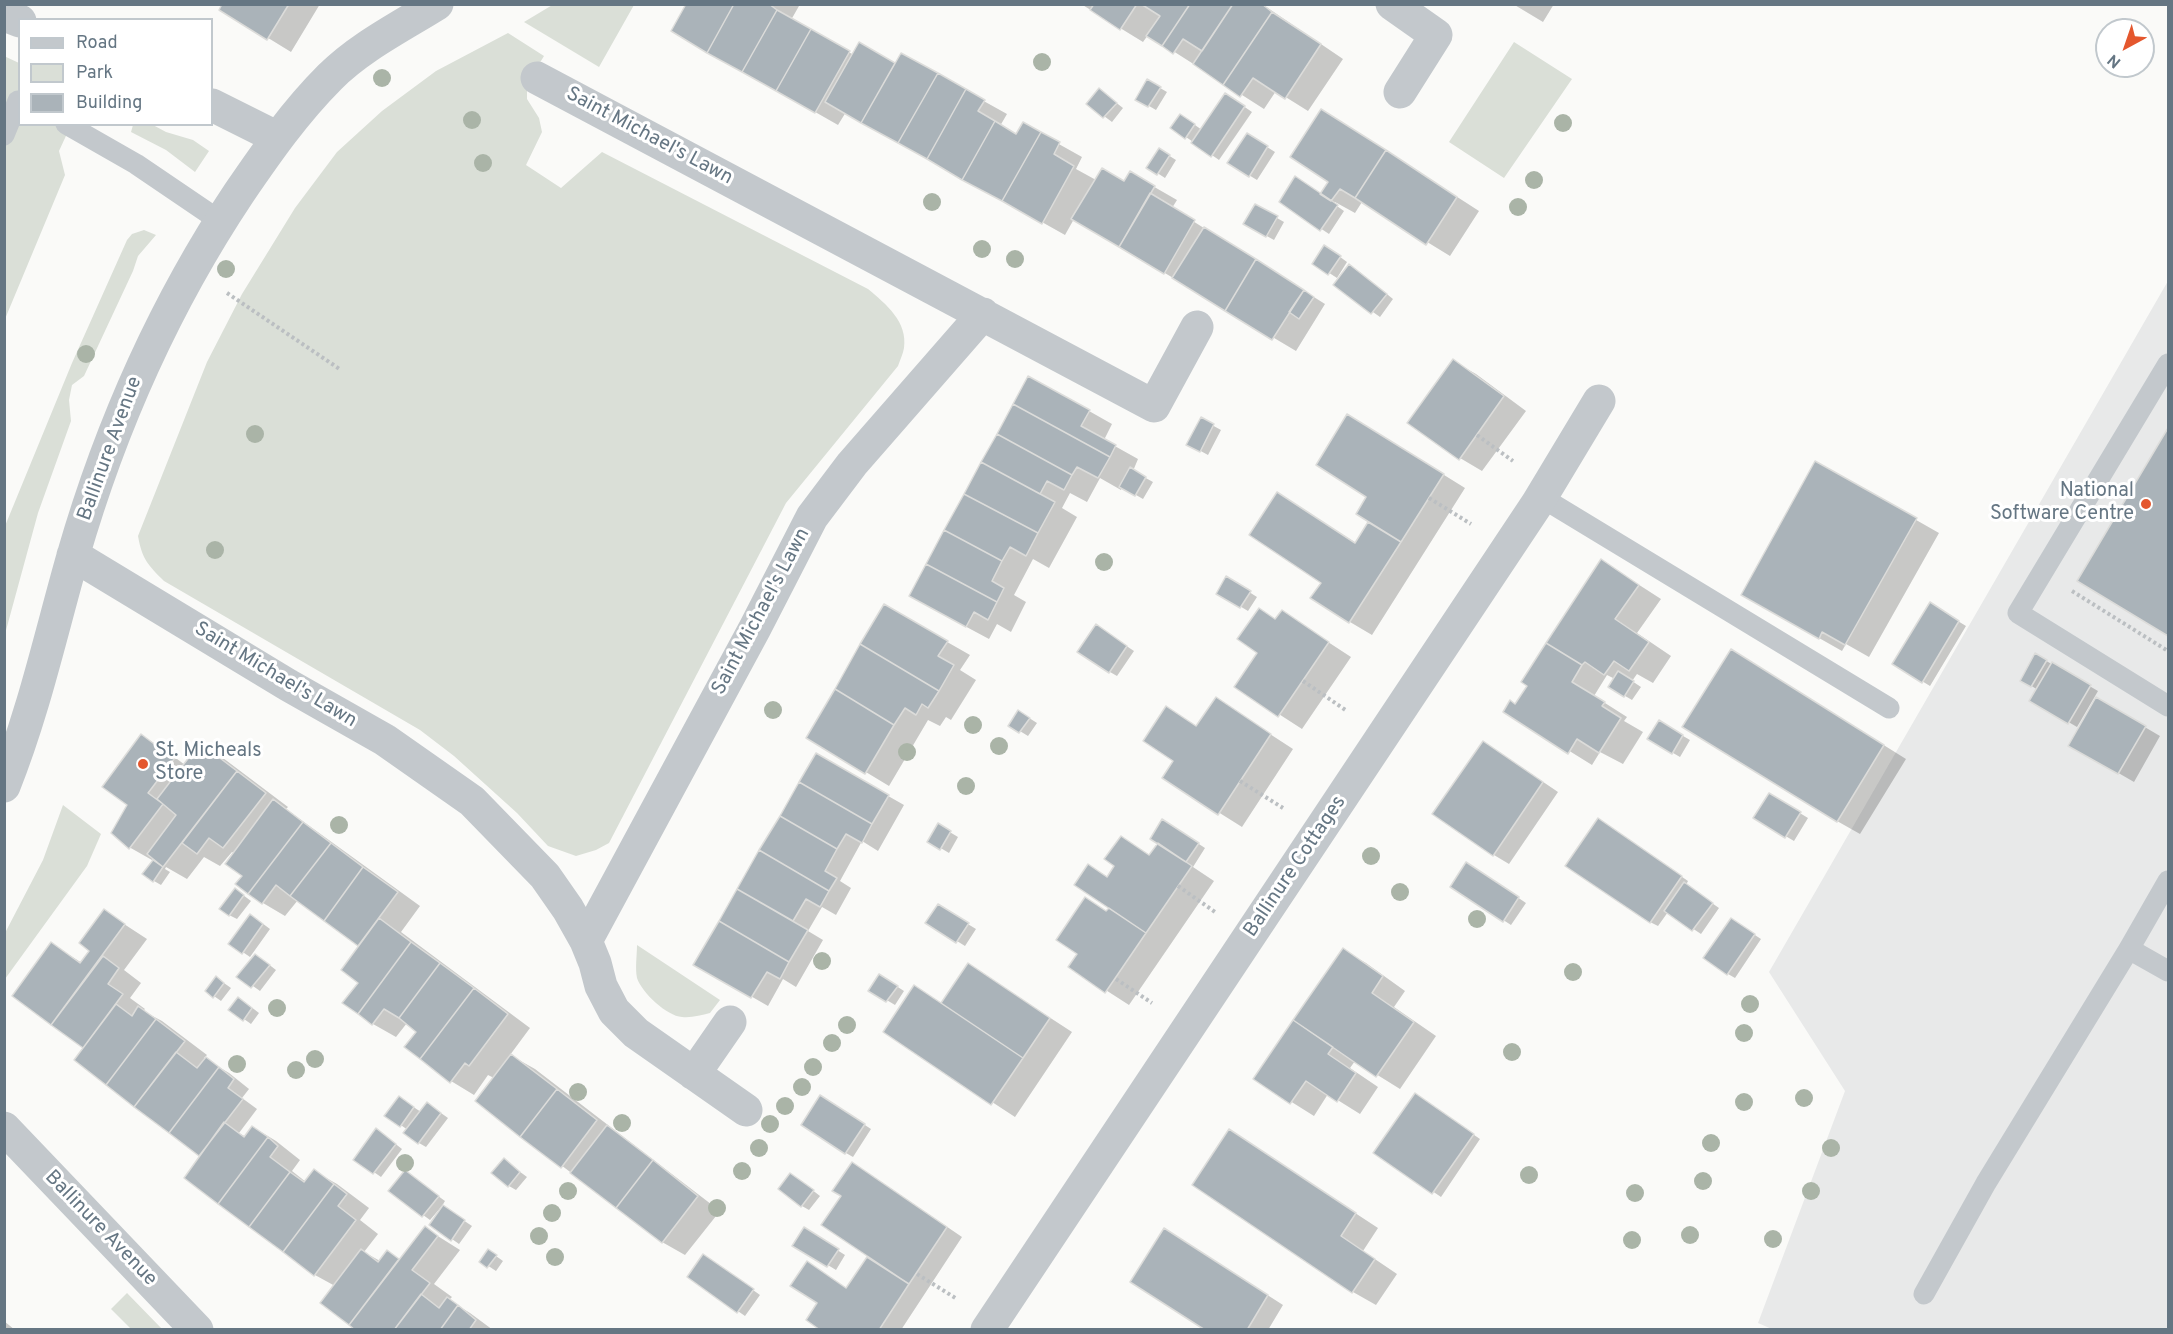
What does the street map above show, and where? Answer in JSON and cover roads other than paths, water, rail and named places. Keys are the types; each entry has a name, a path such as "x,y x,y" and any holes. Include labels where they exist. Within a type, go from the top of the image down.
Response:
{"street":[{"name":"Ballinure Avenue","path":"4,786 37,689 73,555 124,408 148,354 192,269 220,221 276,137 340,69 367,46 437,4"},
{"path":"1392,4 1436,35 1400,92"},
{"name":"Saint Michael's Lawn","path":"537,78 1154,406 1197,327"},
{"path":"213,106 276,137"},
{"name":"Saint Michael's Lawn","path":"586,941 755,628 812,517 852,464 983,314"},
{"name":"Ballinure Cottages","path":"987,1329 1427,671 1541,497 1599,401"},
{"name":"Saint Michael's Lawn","path":"73,555 288,685 384,740 472,801 544,876 568,909 586,941 601,986 614,1011 636,1033 746,1110"},
{"path":"694,1074 730,1022"},
{"name":"Ballinure Avenue","path":"4,1128 197,1329"}],"lane":[{"path":"4,135 14,98"},
{"path":"70,126 136,164 220,221"},
{"path":"2169,364 2018,613 2169,706"},
{"path":"1541,497 1889,708"},
{"path":"1924,1294 1986,1183 2169,881"},
{"path":"2129,949 2169,971"}],"place":[{"name":"National Software Centre","path":"2146,504"},
{"name":"St. Micheals Store","path":"143,764"}]}
